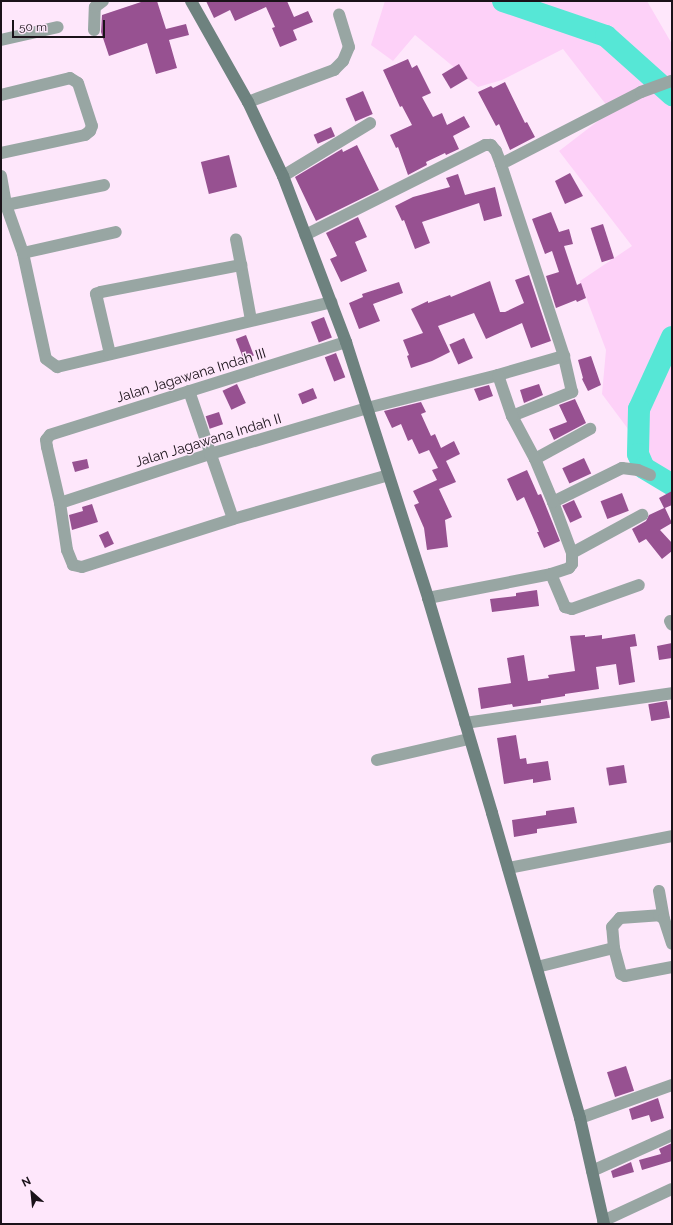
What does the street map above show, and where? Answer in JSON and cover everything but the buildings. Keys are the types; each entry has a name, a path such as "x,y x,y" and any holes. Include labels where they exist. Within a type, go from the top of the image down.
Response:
{"street":[{"path":"94,30 95,7 102,1"},
{"path":"191,1 248,102 283,176 346,342 428,598 537,967 580,1118 603,1222 672,1189"},
{"path":"248,102 334,70 343,61 349,47 339,15"},
{"path":"1,40 58,28"},
{"path":"1,95 70,78 78,83 92,126 90,131 85,135 1,153"},
{"path":"500,164 640,92 672,81"},
{"path":"283,176 370,123"},
{"path":"305,235 485,145 494,147 564,356 572,392 512,416"},
{"path":"1,176 6,205 23,253 46,358 57,367 330,302"},
{"path":"6,205 104,185"},
{"path":"23,253 116,232"},
{"path":"236,239 251,320"},
{"path":"110,354 96,294 241,264"},
{"name":"Jalan Jagawana Indah III","path":"60,503 46,440 50,435 346,342"},
{"name":"Jalan Jagawana Indah II","path":"60,503 210,454 366,408 498,376 564,356"},
{"path":"428,598 551,574 569,568 573,561 572,553 553,502 535,459 512,416 498,376"},
{"path":"189,391 233,519"},
{"path":"535,459 590,429"},
{"path":"553,502 622,468 638,470 650,475"},
{"path":"60,503 67,550 73,565 82,567 233,519 388,475"},
{"path":"572,553 642,515"},
{"path":"551,574 565,607 572,609 639,585"},
{"path":"465,723 672,693"},
{"path":"377,760 469,739"},
{"path":"508,868 672,836"},
{"path":"659,891 664,919 672,945"},
{"path":"664,919 659,915 650,914 620,918 612,927 614,948 621,974 625,976 672,967"},
{"path":"537,967 614,948"},
{"path":"580,1118 672,1085"},
{"path":"592,1171 672,1136"}],"shaded area":[{"path":"385,1 647,1 672,44 672,488 602,394 606,350 580,281 632,246 559,151 611,111 563,49 502,80 478,87 415,35 393,61 371,45"}],"waterway":[{"path":"503,1 606,36 672,95"},
{"path":"672,337 639,409 638,454 644,468 672,485"}]}
